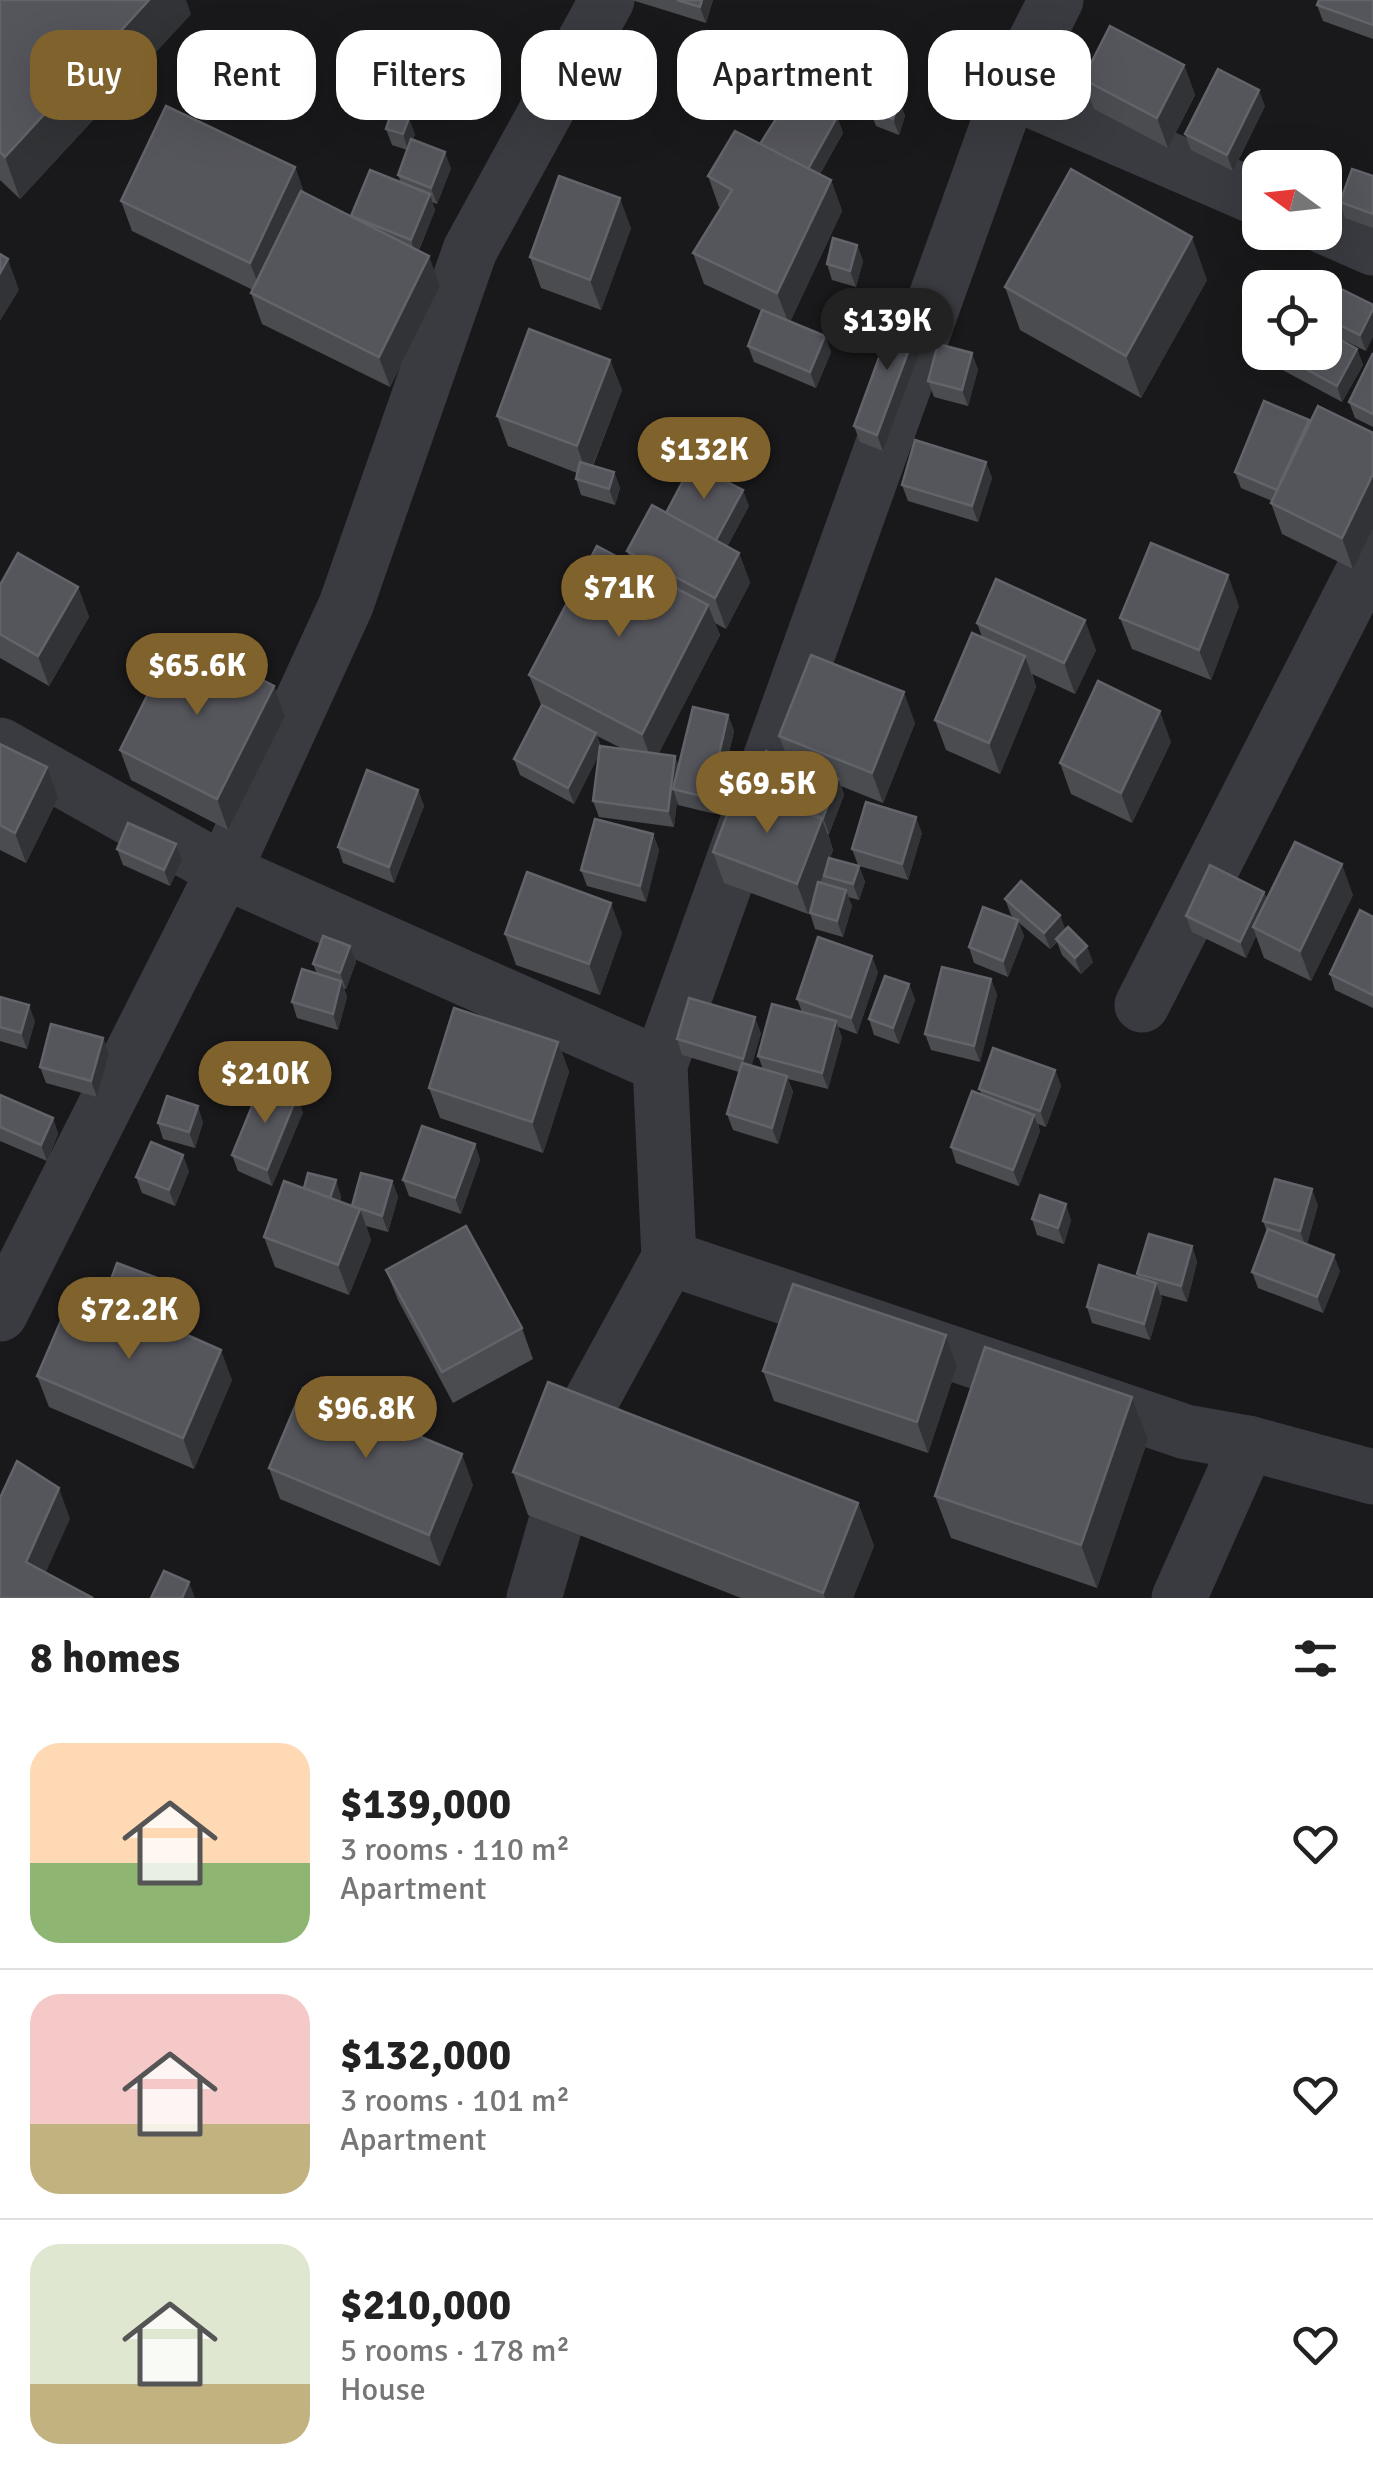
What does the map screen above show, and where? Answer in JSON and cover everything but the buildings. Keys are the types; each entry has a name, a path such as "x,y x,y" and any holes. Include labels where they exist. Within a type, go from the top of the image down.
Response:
{"street":[{"path":"0,1314 224,871 346,605 470,250 607,0"},
{"path":"1041,30 1056,0"},
{"path":"534,1598 591,1401 669,1258 660,1065 1000,120"},
{"path":"1075,120 1242,191"},
{"path":"1342,234 1373,248"},
{"path":"1142,1005 1373,552"},
{"path":"0,745 224,871 660,1065"},
{"path":"669,1258 1186,1432 1248,1443 1373,1477"},
{"path":"1179,1598 1248,1443"}]}
